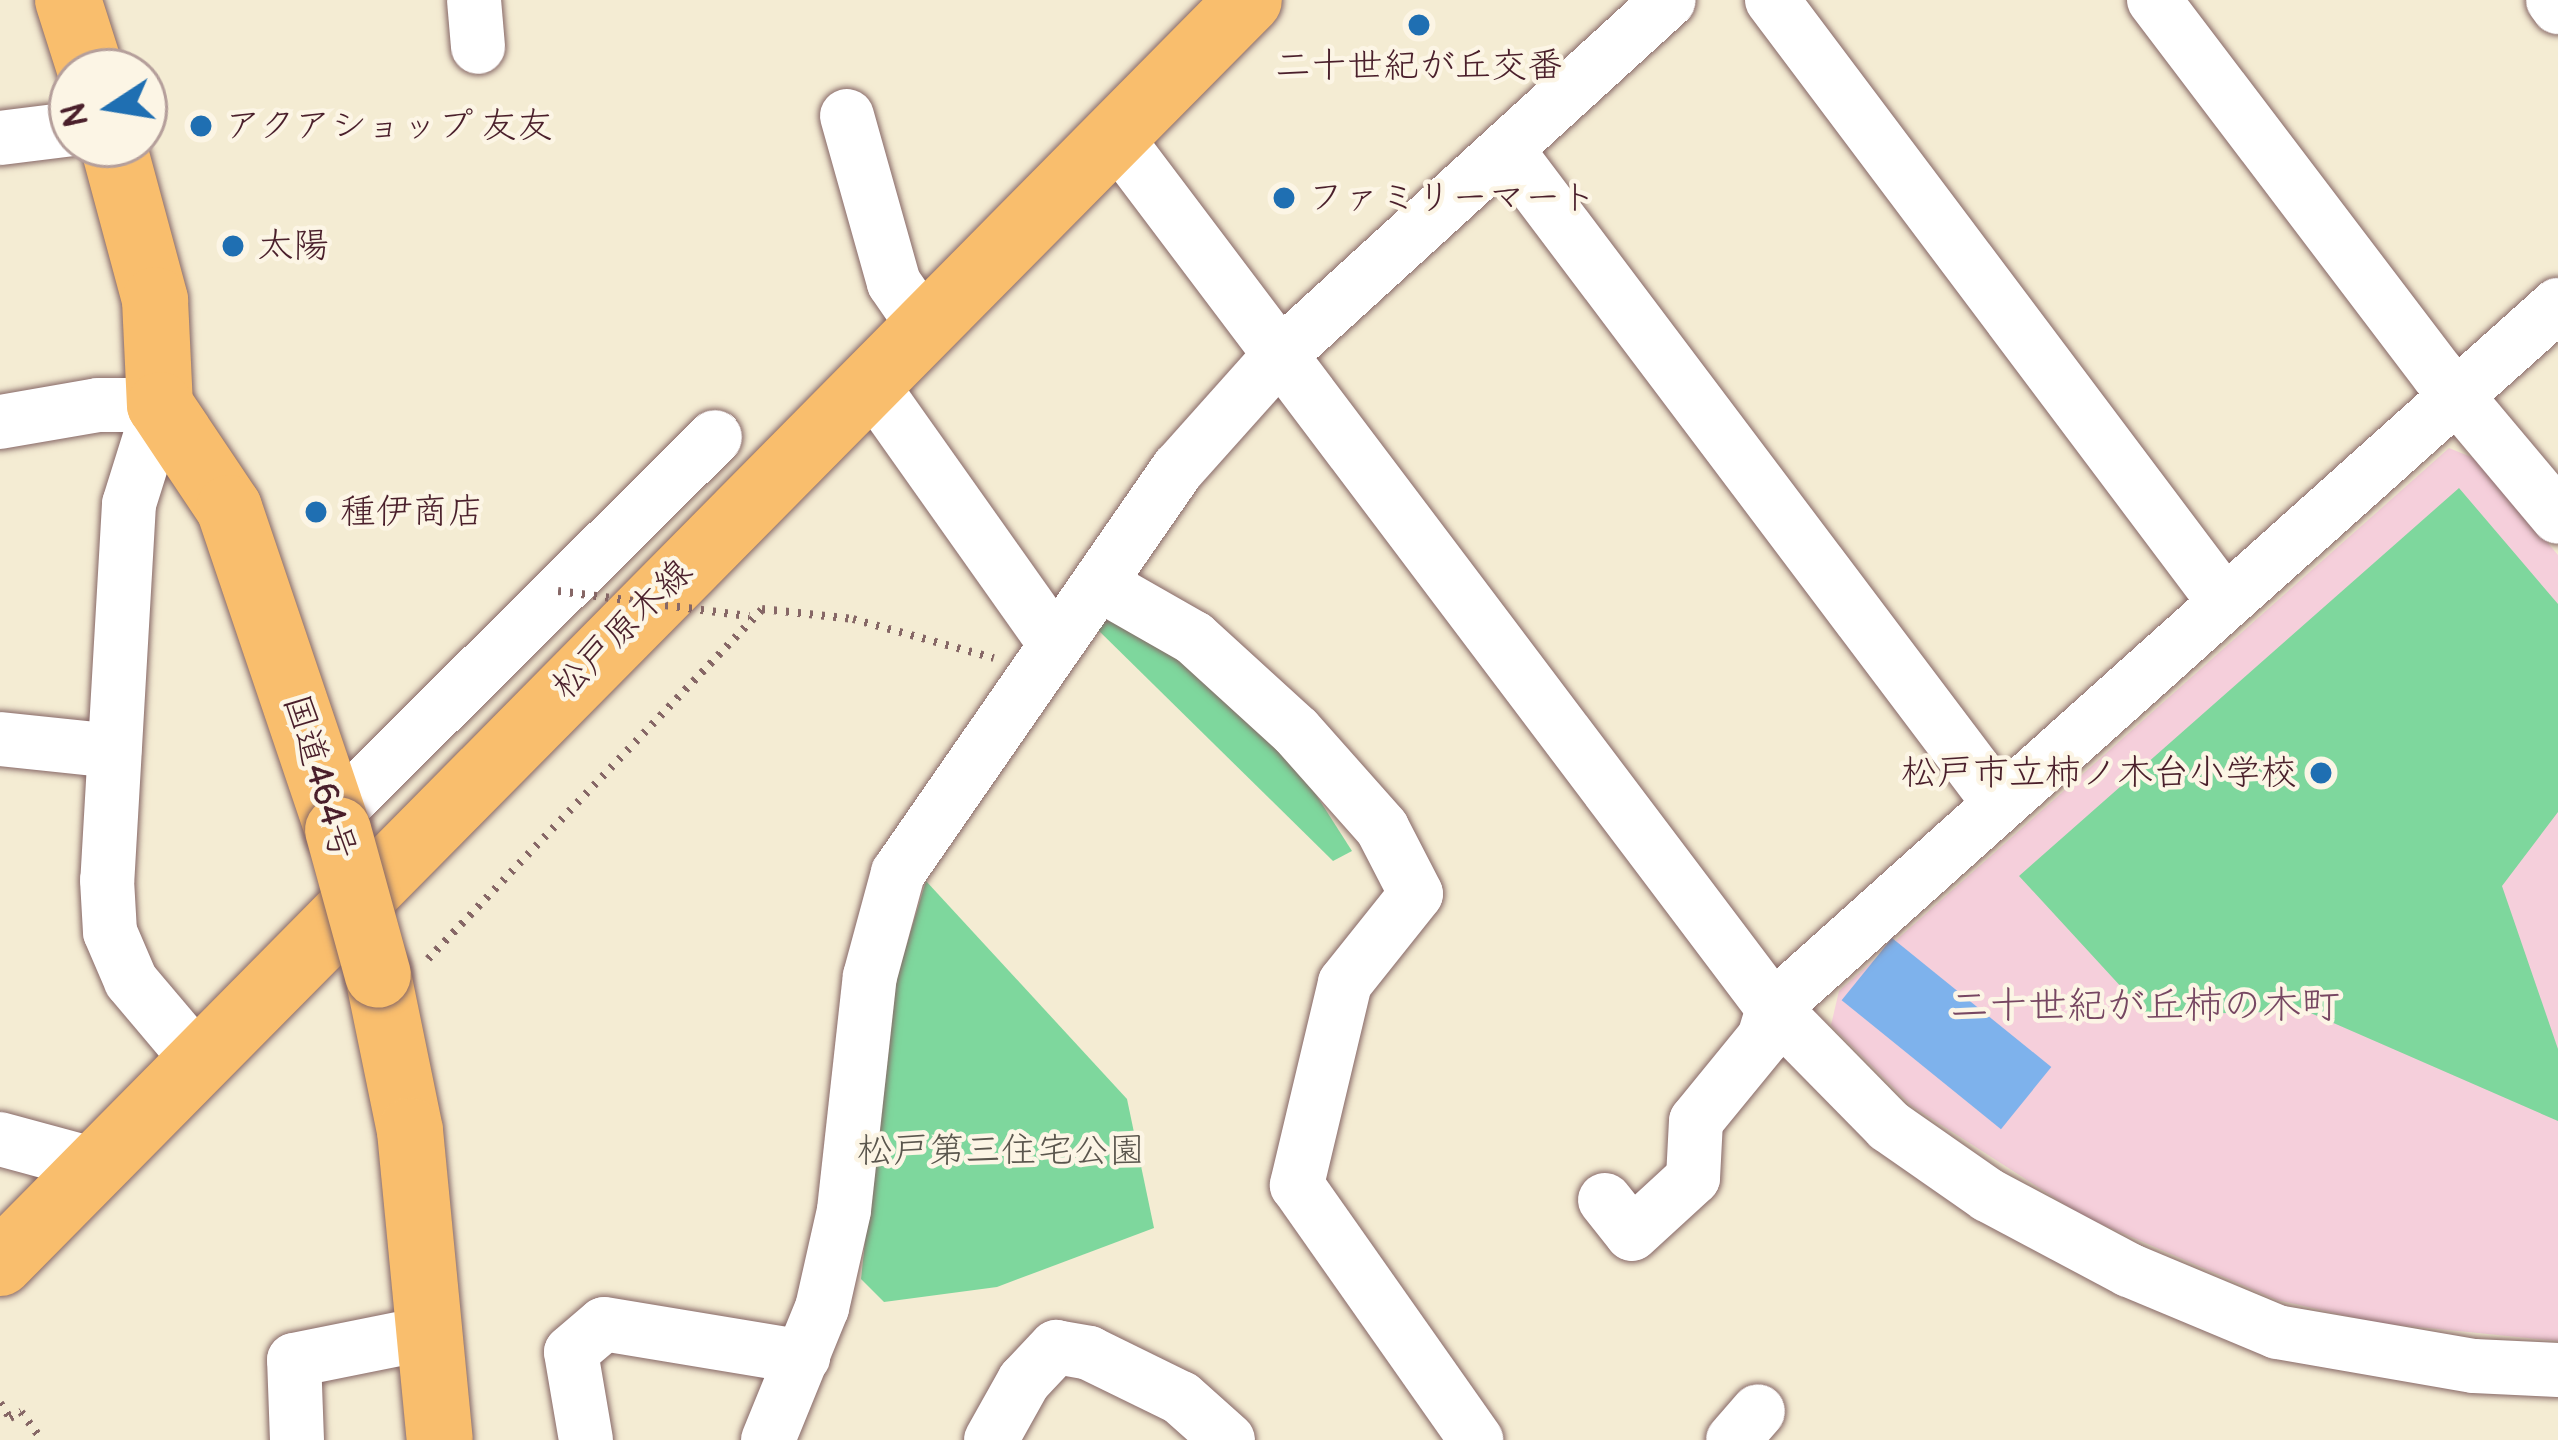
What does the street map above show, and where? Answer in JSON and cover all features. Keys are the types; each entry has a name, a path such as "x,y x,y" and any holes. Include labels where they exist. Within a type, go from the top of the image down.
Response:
{"main road":[{"path":"68,0 83,48"},
{"name":"松戸原木線","path":"0,1263 1249,0"},
{"path":"119,168 155,300 160,405"},
{"name":"国道464号","path":"160,405 229,508 336,823 396,974 440,1440"}],"street":[{"path":"768,1440 803,1357 844,1210 870,976 898,872 1178,469 1278,357 1669,0"},
{"path":"1772,0 2225,603"},
{"path":"2154,0 2456,396 2558,517"},
{"path":"2553,0 2558,8"},
{"path":"847,116 894,284 923,325"},
{"path":"0,138 48,132"},
{"path":"1115,136 1773,1008 1889,1126 1988,1195 2129,1270 2277,1332 2474,1366 2558,1370"},
{"path":"1508,149 2000,804"},
{"path":"1605,1200 1632,1234 1693,1178 1696,1121 1764,1038 1773,1008 2558,304"},
{"path":"869,381 1043,657"},
{"path":"0,422 98,405 160,405 129,504 114,751 110,932 131,981 197,1059"},
{"path":"336,823 558,591 715,437"},
{"path":"1101,585 1194,638 1296,731 1382,827 1416,894 1346,983 1297,1185 1476,1440"},
{"path":"0,739 114,751"},
{"path":"0,1139 96,1165"},
{"path":"586,1440 571,1352 604,1324 803,1357"},
{"path":"297,1440 294,1360 433,1332"},
{"path":"991,1440 1024,1381 1056,1347 1089,1353 1181,1398 1228,1440"},
{"path":"1239,1440 1256,1433 1264,1440"}],"path":[{"path":"558,591 749,616"},
{"path":"396,974 749,616 762,609 853,619 1043,657"},
{"path":"0,1403 10,1418 21,1412 43,1440"}],"shaded area":[{"name":"松戸市立柿ノ木台小学校","path":"2449,448 2476,459 2558,555 2558,1341 2379,1323 2277,1300 2083,1216 1912,1106 1831,1025 1839,991"}],"green space":[{"path":"2459,488 2558,604 2558,812 2502,886 2558,1049 2558,1121 2306,1011 2147,1015 2019,876"},
{"path":"1110,608 1164,636 1299,768 1352,851 1333,861 1095,627"},
{"name":"松戸第三住宅公園","path":"926,881 1127,1099 1154,1228 997,1287 884,1302 861,1279 892,993"}],"water":[{"path":"1892,938 2051,1067 2001,1129 1842,1000"}],"place":[{"name":"二十世紀が丘交番","path":"1419,25"},
{"name":"アクアショップ 友友","path":"201,126"},
{"name":"ファミリーマート","path":"1284,198"},
{"name":"太陽","path":"233,246"},
{"name":"種伊商店","path":"316,512"},
{"name":"松戸市立柿ノ木台小学校","path":"2321,773"}],"district":[{"name":"二十世紀が丘柿の木町","path":"2145,1006"}]}
